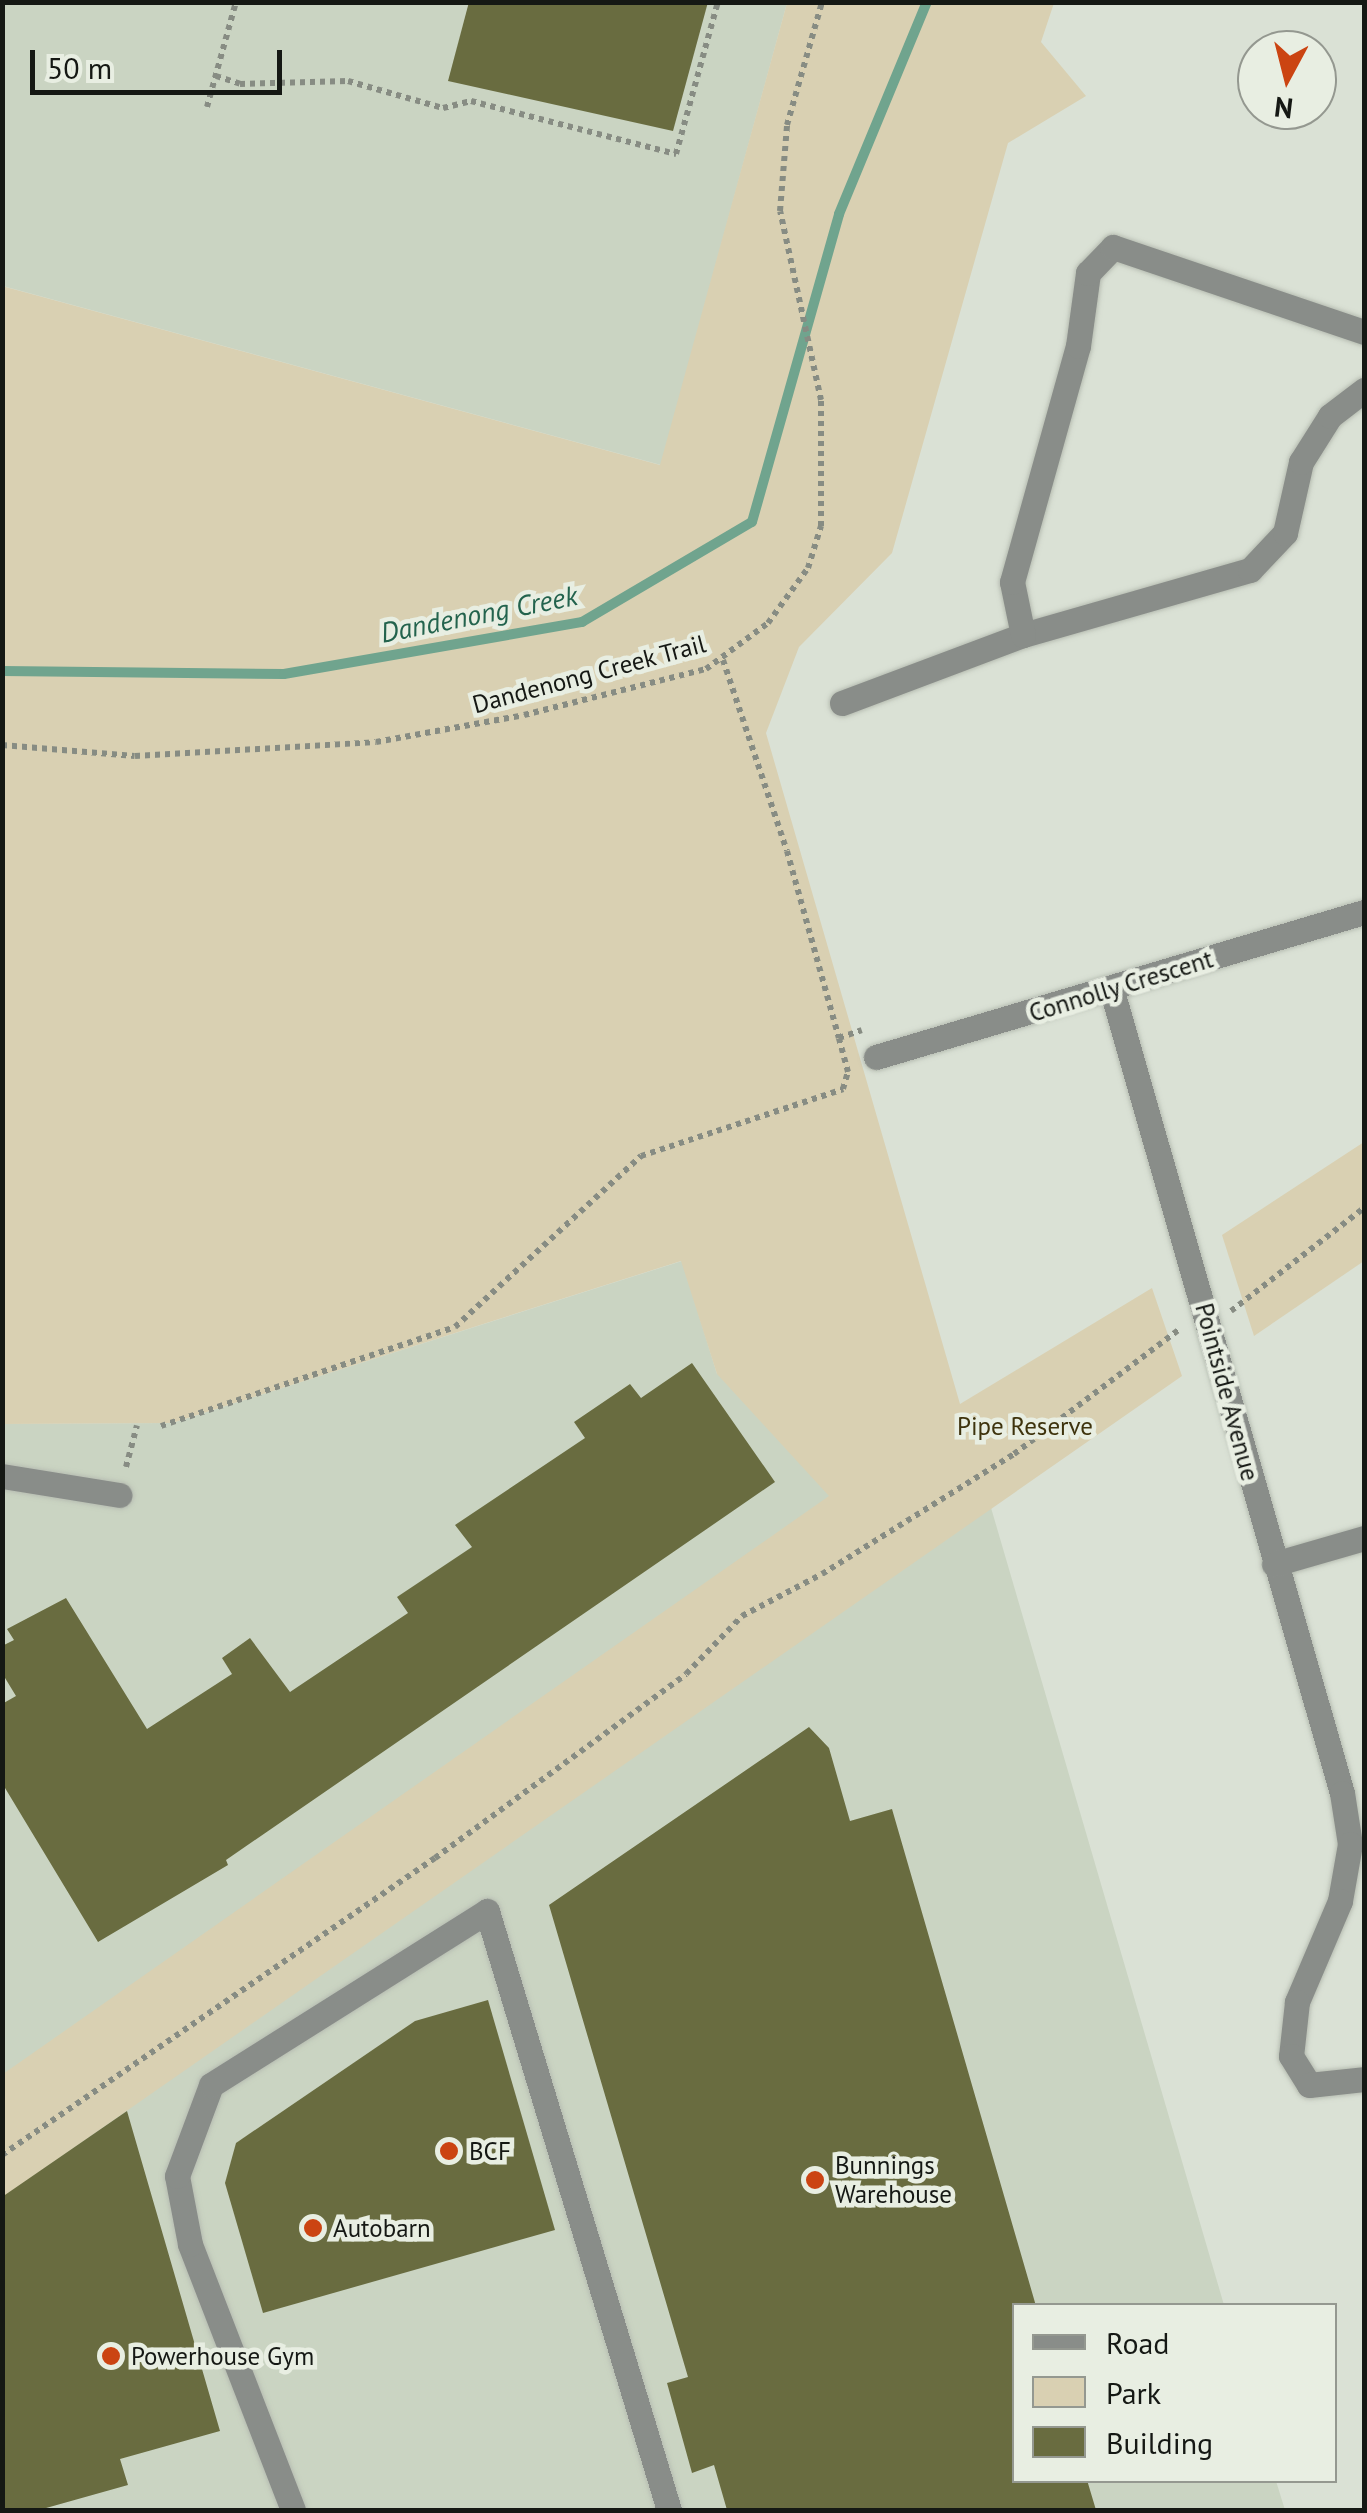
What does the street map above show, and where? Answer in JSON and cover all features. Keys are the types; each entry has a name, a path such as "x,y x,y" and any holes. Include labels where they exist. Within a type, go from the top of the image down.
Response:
{"street":[{"path":"1022,635 1012,582 1078,346 1088,273 1113,247 1364,332"},
{"path":"842,703 1022,635 1250,570 1285,532 1302,462 1330,416 1364,390"},
{"name":"Connolly Crescent","path":"876,1057 1364,912"},
{"name":"Pointside Avenue","path":"1112,990 1342,1792 1350,1844 1340,1901 1297,2002 1291,2056 1309,2085 1364,2080"},
{"path":"2,1476 119,1495"},
{"path":"1274,1564 1364,1538"},
{"path":"293,2510 190,2244 177,2176 211,2085 487,1910 669,2510"}],"path":[{"path":"208,107 236,2"},
{"path":"216,76 240,84 348,81 443,108 471,101 676,154 718,2"},
{"name":"Dandenong Creek Trail","path":"2,745 135,756 376,742 524,715 723,660 784,606 808,568 821,526 821,400 780,212 787,125 822,2"},
{"path":"161,1426 462,1322 640,1156 843,1089 848,1072 788,851 723,660"},
{"path":"838,1038 867,1028 876,1057"},
{"path":"1237,1309 1364,1208"},
{"path":"2,2155 435,1858 686,1674 742,1616 822,1574 1014,1454 1171,1332"},
{"path":"119,1495 137,1425"}],"shaded area":[{"path":"2,3 787,3 661,465 3,286"},
{"path":"682,1261 717,1374 961,1405 1223,2303 1012,2303 1012,2483 1277,2483 1285,2510 3,2510 2,1424 172,1423"}],"green space":[{"name":"Pipe Reserve","path":"787,3 1054,3 1041,42 1086,96 1008,143 892,553 799,647 766,733 960,1404 1152,1288 1182,1376 3,2197 3,2074 829,1496 717,1374 681,1261 172,1423 3,1424 2,286 660,465"},
{"path":"1364,1142 1364,1261 1254,1336 1222,1235"}],"building":[{"path":"469,2 708,2 673,131 448,81"},
{"path":"692,1363 775,1482 226,1860 228,1865 98,1942 2,1783 2,1704 16,1696 2,1673 2,1646 14,1640 7,1629 66,1598 147,1729 232,1674 222,1658 250,1638 290,1692 408,1613 397,1597 472,1547 455,1525 585,1438 574,1422 630,1384 641,1398"},
{"name":"Bunnings Warehouse","path":"809,1727 829,1748 850,1821 892,1809 1035,2303 1012,2303 1012,2483 1088,2483 1096,2510 727,2510 714,2465 692,2473 667,2383 688,2377 549,1905"},
{"path":"488,2000 555,2230 263,2313 225,2183 236,2143 415,2021"},
{"name":"Powerhouse Gym","path":"127,2111 220,2431 120,2459 128,2485 39,2510 2,2510 2,2197"}],"waterway":[{"name":"Dandenong Creek","path":"2,671 284,674 582,622 752,522 839,214 927,2"}],"place":[{"name":"BCF","path":"449,2151"},
{"name":"Bunnings Warehouse","path":"815,2180"},
{"name":"Autobarn","path":"313,2228"},
{"name":"Powerhouse Gym","path":"111,2356"}]}
